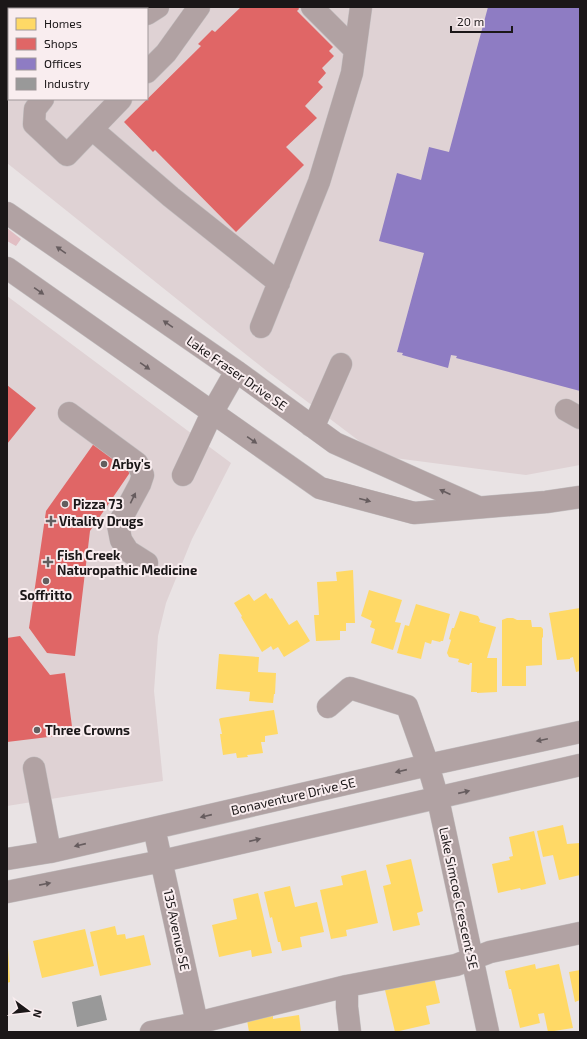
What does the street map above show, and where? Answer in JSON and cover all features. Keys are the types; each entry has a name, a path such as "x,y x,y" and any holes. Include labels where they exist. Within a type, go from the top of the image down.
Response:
{"street":[{"path":"148,13 158,7"},
{"path":"148,71 166,53 199,7"},
{"path":"312,7 355,50"},
{"path":"261,327 319,182 352,73 362,7"},
{"path":"42,100 35,109 34,124 67,156 120,100"},
{"path":"92,129 171,197 278,283"},
{"name":"Lake Fraser Drive SE","path":"7,212 236,371 335,444 481,508"},
{"name":"Lake Fraser Drive SE","path":"7,268 320,488 414,513 546,502 580,497"},
{"path":"311,426 317,418 341,364"},
{"path":"183,476 212,413 236,371"},
{"path":"69,413 138,463 143,475 140,484 118,525 121,540 128,551 147,563"},
{"name":"Lake Simcoe Crescent SE","path":"328,707 350,688 407,706 428,765 438,799 488,1032"},
{"name":"Bonaventure Drive SE","path":"7,859 50,852 428,765 580,732"},
{"path":"7,892 162,861 438,799 580,765"},
{"path":"34,768 50,852"},
{"name":"135 Avenue SE","path":"154,828 198,1027"},
{"path":"151,1032 198,1027 347,986 456,965 490,952 580,933"},
{"path":"347,986 347,1007 350,1032"}],"shaded area":[{"path":"21,7 71,7 70,8 20,8"},
{"path":"580,7 580,465 526,475 379,456 268,372 7,163 8,80 8,100 148,100 148,8 86,8"},
{"path":"8,20 7,64 7,21"},
{"path":"7,228 21,239 16,246 7,241"},
{"path":"7,296 231,463 192,539 166,603 158,636 154,691 163,781 7,806"}],"building: Homes":[{"path":"353,570 355,623 346,623 346,631 340,631 340,640 316,641 314,615 319,615 317,582 337,581 336,572"},
{"path":"369,590 402,600 395,622 401,623 393,650 371,643 375,629 370,627 372,621 361,616"},
{"path":"266,593 270,599 272,598 289,625 297,620 310,641 284,657 278,647 273,650 271,646 262,652 234,603 249,594 254,601"},
{"path":"416,604 450,614 443,641 440,642 432,640 431,644 425,642 421,659 397,653 405,625 409,626"},
{"path":"580,608 580,671 576,672 573,657 570,659 557,660 549,613"},
{"path":"460,611 478,616 480,620 479,622 496,627 487,658 497,658 497,692 471,692 472,663 469,665 458,662 459,659 449,657 447,653 451,640 449,639 452,628 454,628"},
{"path":"507,618 531,620 532,627 541,627 543,629 542,665 526,666 526,686 502,686 502,620"},
{"path":"219,654 259,657 258,672 276,673 273,703 249,701 250,692 216,689"},
{"path":"274,710 278,734 265,736 265,742 261,742 263,753 237,758 236,753 223,755 220,734 222,734 219,719"},
{"path":"563,825 567,844 580,843 580,875 559,880 553,855 543,857 537,831"},
{"path":"534,831 546,884 521,890 520,888 498,893 492,864 510,860 509,857 513,856 509,837"},
{"path":"411,859 423,911 417,913 420,925 393,931 383,886 391,884 386,865"},
{"path":"366,870 378,923 346,930 347,936 331,939 320,890 343,885 341,876"},
{"path":"290,886 295,907 317,902 324,932 300,937 302,947 282,951 280,942 278,942 272,917 270,918 264,892"},
{"path":"258,893 272,953 252,957 251,950 219,957 212,925 237,919 233,899"},
{"path":"115,926 117,935 125,934 126,939 144,935 151,965 100,976 90,932"},
{"path":"85,929 94,966 42,978 33,941"},
{"path":"7,948 10,982 7,983"},
{"path":"535,964 536,969 559,964 573,1028 548,1032 544,1013 538,1014 540,1023 520,1028 511,989 509,989 505,971"},
{"path":"580,970 580,1000 575,1002 569,972"},
{"path":"434,977 440,1003 426,1006 430,1024 395,1032 385,990 409,985 408,983"},
{"path":"299,1015 301,1032 249,1032 247,1020 273,1016 273,1019"}],"building: Shops":[{"path":"241,7 298,7 299,9 297,11 333,47 329,51 334,56 322,68 326,73 318,82 323,87 305,106 317,118 286,147 304,165 236,232 155,150 153,152 124,122 148,100 201,46 198,44 212,30 215,32"},
{"path":"7,385 36,408 7,444"},
{"path":"95,442 133,468 90,531 75,656 47,653 29,628 46,511"},
{"path":"20,636 50,675 65,673 73,734 7,742 7,638"}],"building: Offices":[{"path":"488,7 580,7 580,391 456,358 457,356 451,355 448,368 402,355 403,353 397,352 424,253 379,241 397,173 421,180 429,147 449,152"}],"building: Industry":[{"path":"101,995 107,1020 77,1027 72,1002"}],"place":[{"name":"Arby's","path":"104,464"},
{"name":"Pizza 73","path":"65,504"},
{"name":"Vitality Drugs","path":"51,521"},
{"name":"Fish Creek Naturopathic Medicine","path":"48,562"},
{"name":"Soffritto","path":"46,581"},
{"name":"Three Crowns","path":"37,730"}]}
